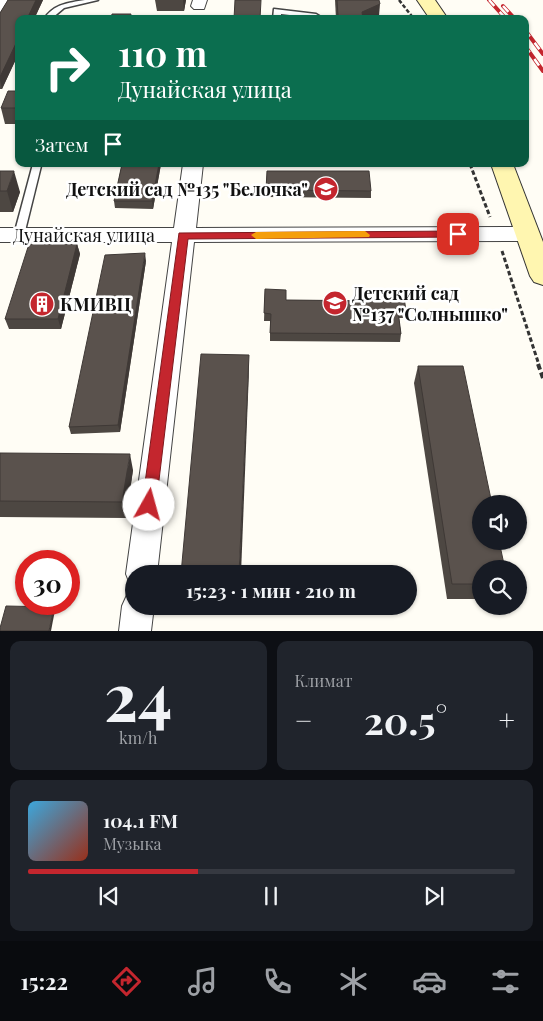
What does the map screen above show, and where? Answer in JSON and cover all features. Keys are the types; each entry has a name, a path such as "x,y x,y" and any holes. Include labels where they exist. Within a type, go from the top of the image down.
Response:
{"main road":[{"path":"426,0 436,15"},
{"path":"503,167 543,276"}],"street":[{"path":"0,8 4,0"},
{"path":"142,565 183,236 194,167"},
{"name":"Дунайская улица","path":"9,235 528,234"},
{"path":"135,631 137,615"}],"lane":[{"path":"49,15 51,10 63,2 94,0"},
{"path":"277,15 277,11 308,15"},
{"path":"9,235 36,167"}],"path":[{"path":"399,0 411,15"},
{"path":"471,167 497,234 543,378"}],"building":[{"path":"8,0 36,0 29,15 15,15 15,45 0,77 0,13"},
{"path":"235,0 261,0 260,15 234,15"},
{"path":"337,0 379,0 380,4 362,12 362,15 338,15"},
{"path":"112,14 131,14 131,15"},
{"path":"8,91 15,91 15,108 1,108"},
{"path":"121,167 158,167 152,201 114,201"},
{"path":"0,171 14,171 7,191 0,191"},
{"path":"267,171 369,171 371,191 266,190"},
{"name":"КМИВЦ","path":"29,244 77,244 58,319 5,319"},
{"path":"145,253 118,425 69,427 105,255"},
{"path":"265,289 286,290 286,300 381,301 380,290 403,290 406,311 398,311 401,334 270,333 271,314 264,313"},
{"path":"201,354 249,355 239,565 182,565"},
{"path":"418,366 463,366 490,495 472,495 472,550 501,550 503,560 472,560 472,584 452,584"},
{"path":"0,453 130,454 122,502 0,501"},
{"path":"6,606 15,606 15,615 52,615 49,631 0,631"}],"railway":[{"path":"489,0 502,15"},
{"path":"503,6 511,15"},
{"path":"529,35 543,54"},
{"path":"529,52 543,71"}],"slow traffic":[{"path":"256,235 365,235"}],"place":[{"name":"Детский сад №135 \"Белочка\"","path":"326,189"},
{"name":"Детский сад №137 \"Солнышко\"","path":"335,303"},
{"name":"КМИВЦ","path":"42,304"}],"route":[{"path":"149,505 183,236 458,234"}]}
